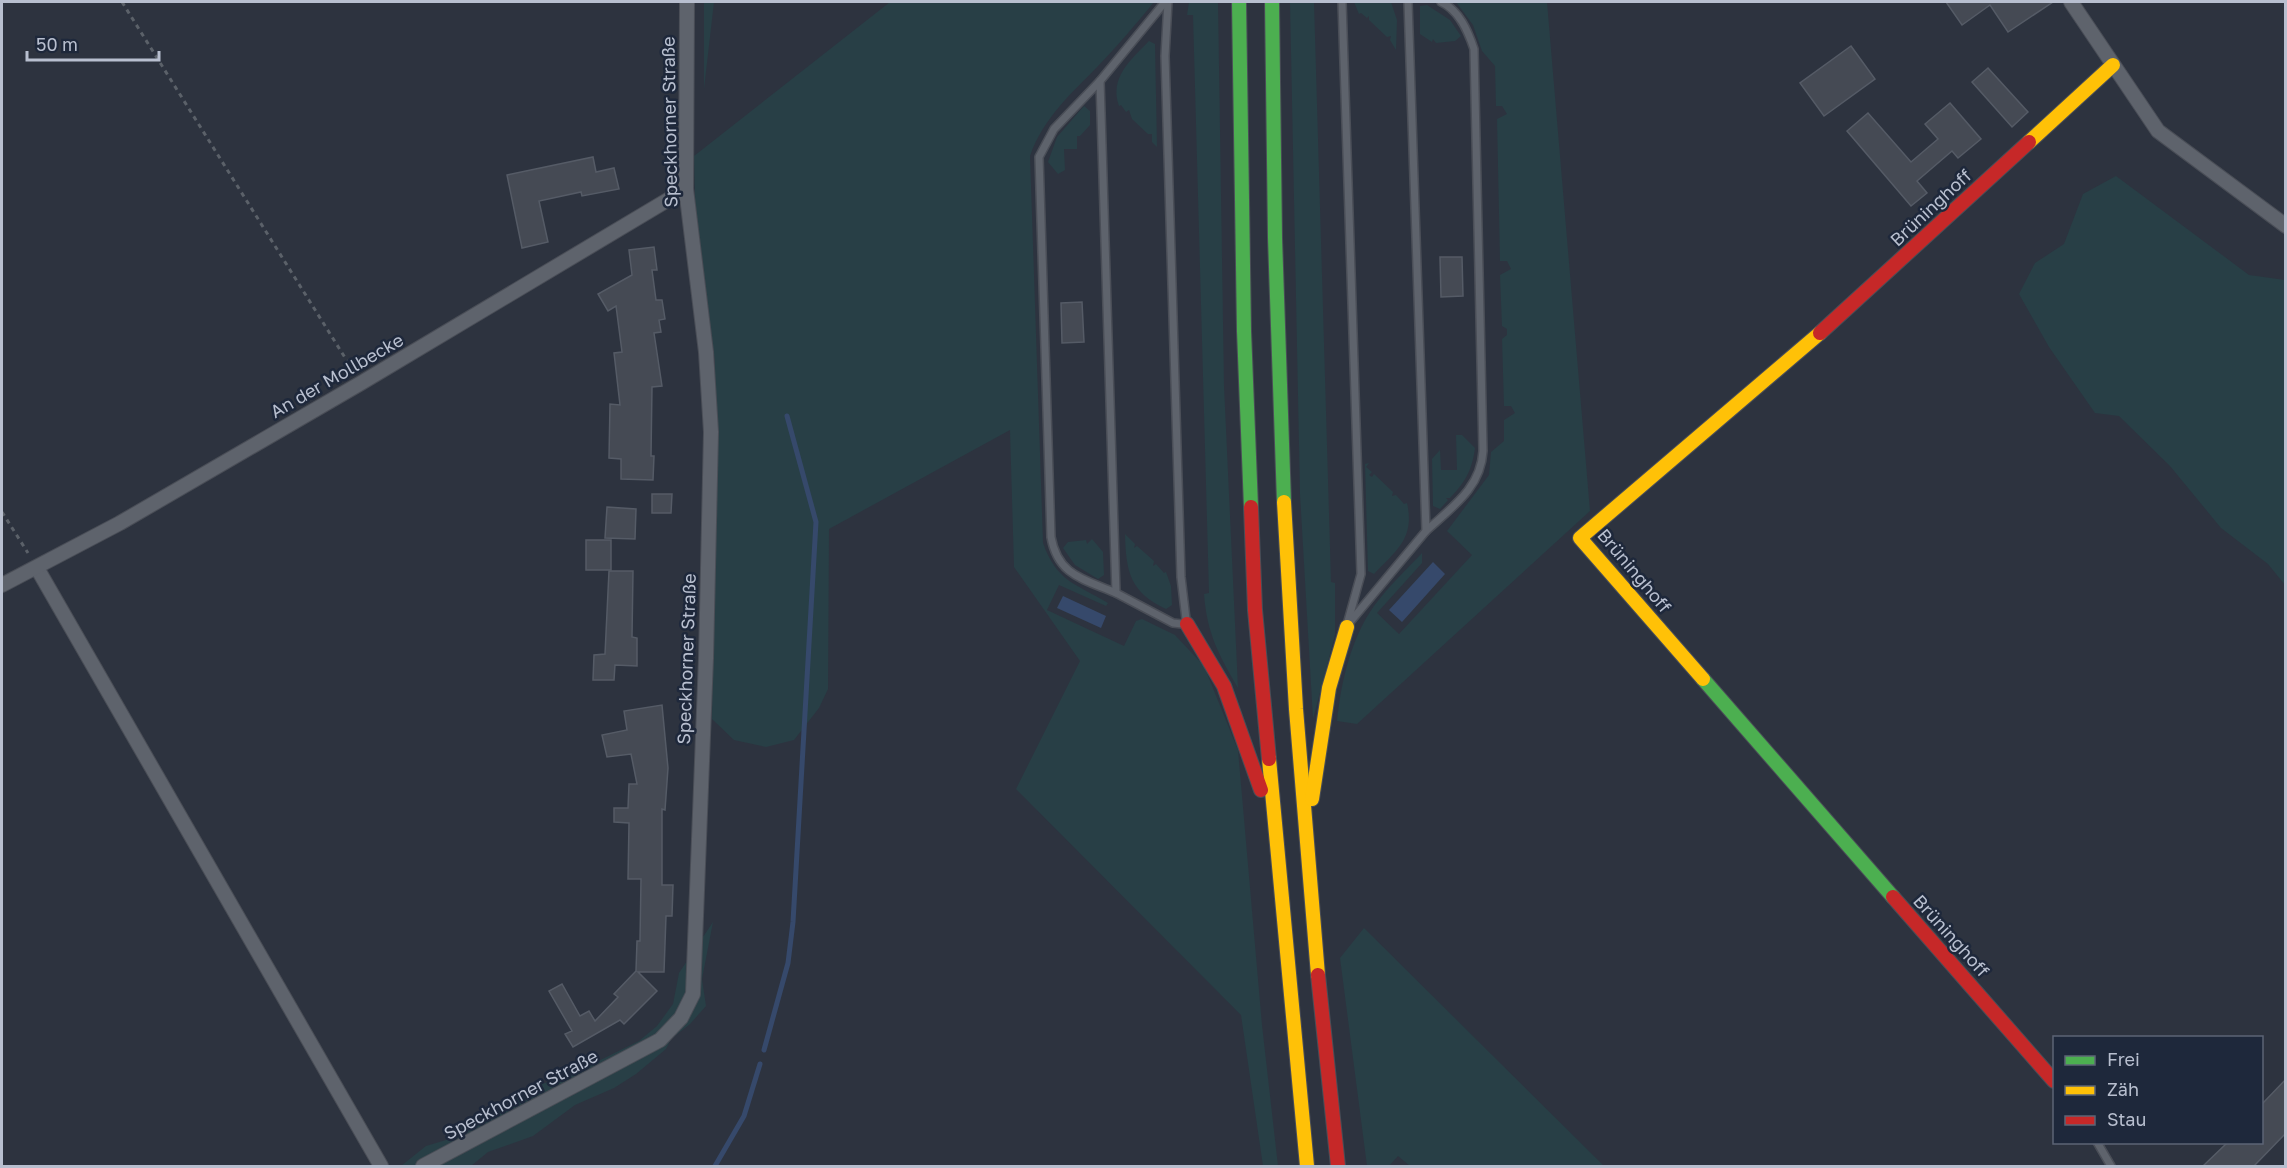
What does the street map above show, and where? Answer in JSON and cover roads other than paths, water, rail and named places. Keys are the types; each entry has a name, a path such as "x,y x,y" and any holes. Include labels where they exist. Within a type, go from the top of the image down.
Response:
{"main road":[{"path":"1239,2 1244,332 1255,610 1307,1167"},
{"path":"1272,2 1275,254 1283,512 1296,736 1338,1167"},
{"name":"Brüninghoff","path":"2053,1079 1580,538 1853,304 2114,65"},
{"path":"1187,624 1224,686 1274,826"},
{"path":"1306,847 1318,751 1329,688 1347,627"}],"street":[{"name":"Speckhorner Straße","path":"423,1167 660,1040 681,1018 693,994 706,658 711,432 706,352 686,189 687,2"},
{"path":"2071,2 2158,131 2286,226"},
{"name":"An der Mollbecke","path":"2,585 37,568 361,383 686,189"},
{"path":"37,568 381,1167"}],"lane":[{"path":"1166,2 1165,68 1181,577 1187,624 1173,623 1116,593 1067,572 1054,554 1051,537 1039,157 1043,145 1054,129 1100,81 1166,2"},
{"path":"1342,2 1361,574 1347,627"},
{"path":"1408,2 1426,531"},
{"path":"1347,627 1426,531 1464,497 1482,469 1474,49 1468,31 1448,5 1441,2"},
{"path":"1100,81 1116,593"},
{"path":"2098,1144 2111,1167"}],"water":[{"path":"1433,562 1445,574 1402,622 1389,610"},
{"path":"1063,596 1106,616 1101,628 1057,608"}],"waterway":[{"path":"764,1050 788,963 793,922 816,522 787,416"},
{"path":"715,1166 744,1116 760,1064"}]}
